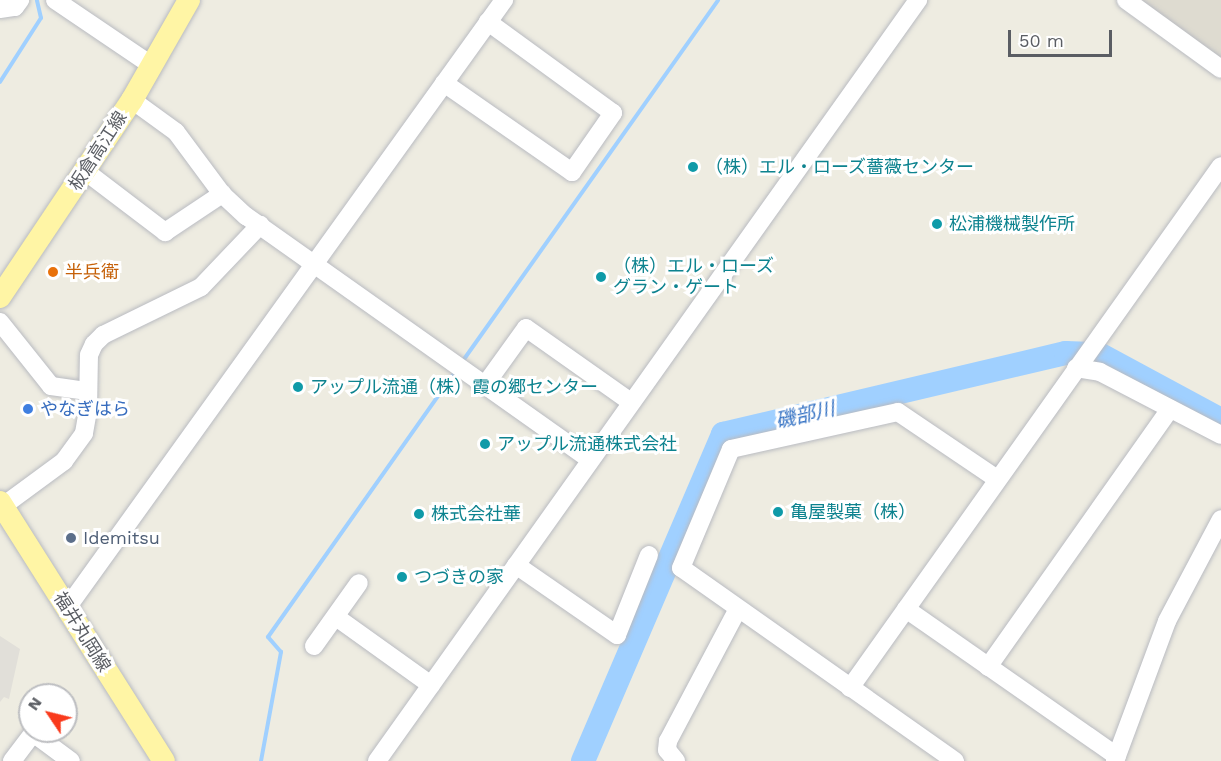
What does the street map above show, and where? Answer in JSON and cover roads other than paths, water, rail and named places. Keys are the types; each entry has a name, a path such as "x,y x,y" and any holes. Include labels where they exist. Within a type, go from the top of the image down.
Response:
{"main road":[{"name":"板倉高江線","path":"0,297 132,100 189,0"},
{"name":"福井丸岡線","path":"1,504 164,761"}],"street":[{"path":"0,9 15,8 20,0"},
{"path":"55,0 151,65"},
{"path":"67,608 312,264 504,0"},
{"path":"377,761 918,0"},
{"path":"1126,0 1221,69"},
{"path":"444,82 572,172 613,113 488,22"},
{"path":"132,100 176,132 222,194 260,225 590,460"},
{"path":"850,688 1221,166"},
{"path":"85,171 165,232 222,194"},
{"path":"1,504 64,461 84,433 89,355 98,340 201,287 260,225"},
{"path":"0,322 51,386 88,391"},
{"path":"485,385 526,328 631,402"},
{"path":"1076,368 1100,372 1221,435"},
{"path":"988,667 1170,409"},
{"path":"955,761 681,568 731,449 898,412 997,479"},
{"path":"906,609 1116,758 1167,621 1221,519"},
{"path":"516,565 617,635 649,555"},
{"path":"314,646 359,583"},
{"path":"676,761 667,750 668,741 738,609"},
{"path":"336,617 431,685"},
{"path":"12,761 33,733 71,761"}],"waterway":[{"path":"0,82 41,18 37,0"},
{"path":"462,362 718,0"},
{"name":"磯部川","path":"583,761 723,434 1066,353 1099,354 1221,420"},
{"path":"261,761 281,652 268,637 456,370"}],"place":[{"name":"（株）エル・ローズ薔薇センター","path":"693,167"},
{"name":"松浦機械製作所","path":"937,224"},
{"name":"半兵衛","path":"53,272"},
{"name":"（株）エル・ローズ グラン・ゲート","path":"601,277"},
{"name":"アップル流通（株）霞の郷センター","path":"298,387"},
{"name":"やなぎはら","path":"28,409"},
{"name":"アップル流通株式会社","path":"485,444"},
{"name":"亀屋製菓（株）","path":"778,512"},
{"name":"株式会社華","path":"419,514"},
{"name":"Idemitsu","path":"71,538"},
{"name":"つづきの家","path":"402,577"}]}
